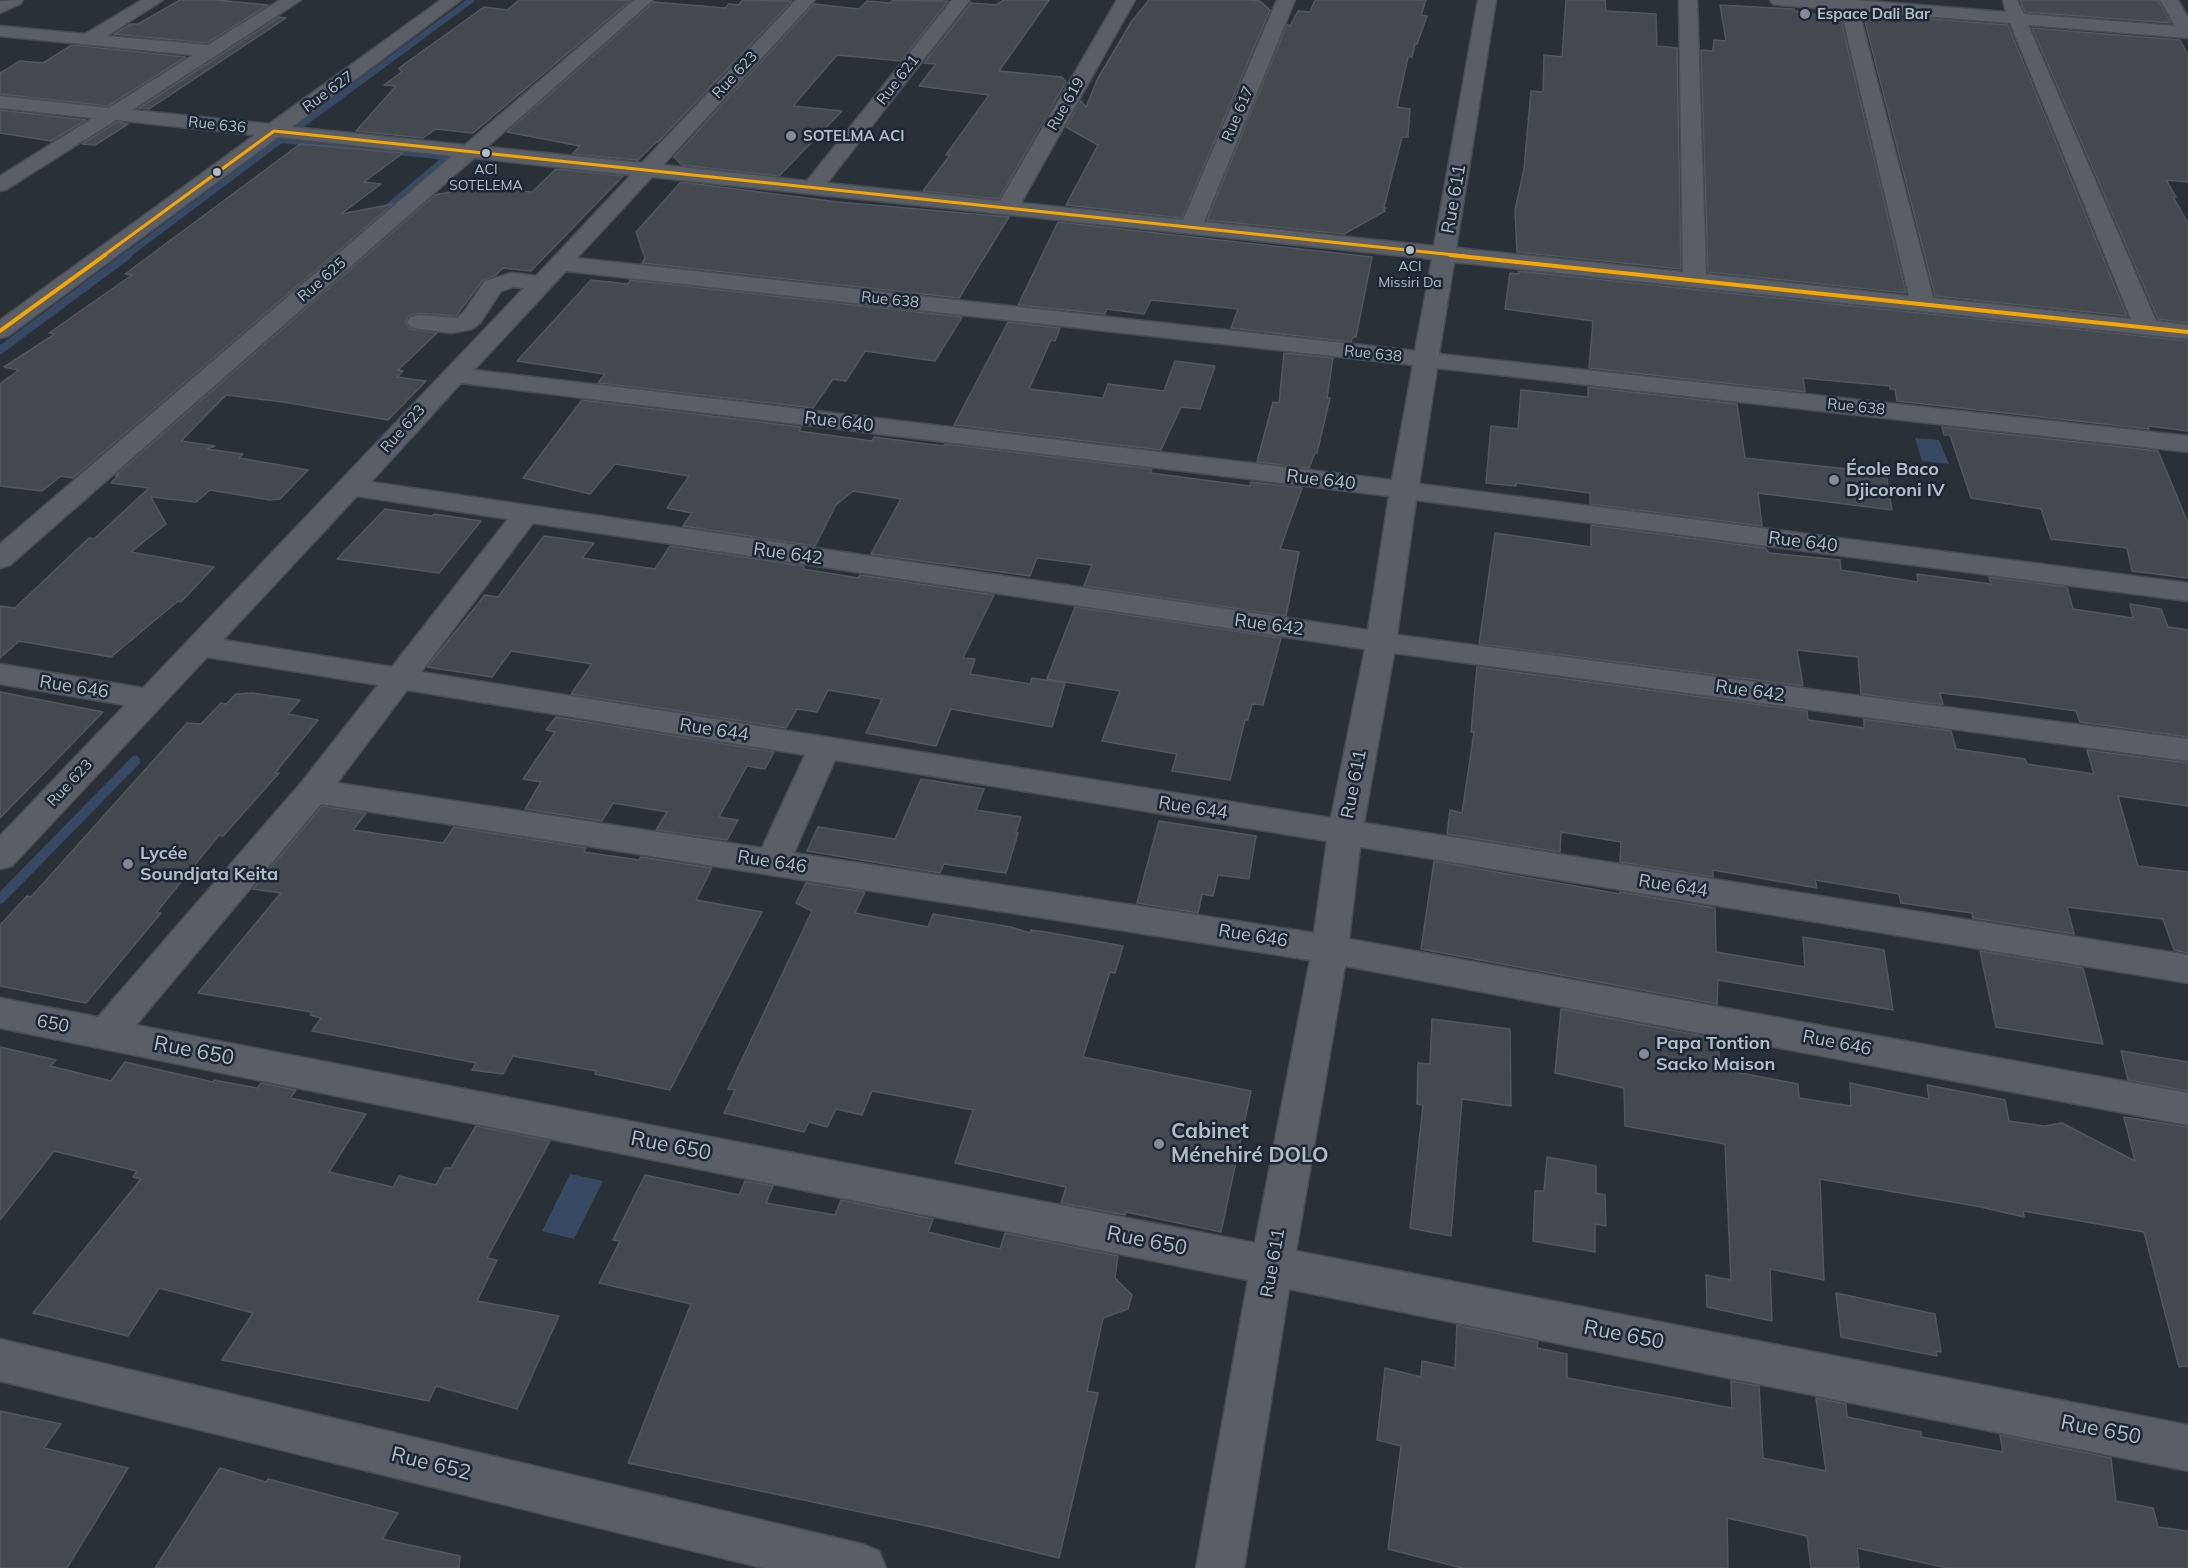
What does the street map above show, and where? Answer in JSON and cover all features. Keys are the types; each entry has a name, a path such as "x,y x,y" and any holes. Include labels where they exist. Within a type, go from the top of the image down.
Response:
{"street":[{"path":"0,8 14,0"},
{"path":"89,39 154,0"},
{"path":"0,185 292,0"},
{"name":"Rue 627","path":"0,332 452,0"},
{"name":"Rue 625","path":"0,559 644,0"},
{"name":"Rue 623","path":"0,858 351,487 453,375 806,0"},
{"name":"Rue 621","path":"812,188 961,0"},
{"name":"Rue 619","path":"1007,208 1126,0"},
{"name":"Rue 617","path":"1191,227 1286,0"},
{"name":"Rue 611","path":"1220,1568 1330,948 1346,832 1381,642 1404,490 1487,0"},
{"path":"1688,0 1695,280"},
{"path":"1779,0 2013,9 2188,32"},
{"path":"2169,0 2188,32"},
{"path":"1847,3 1923,304"},
{"path":"2013,9 2146,327"},
{"path":"0,31 210,51"},
{"name":"Rue 636","path":"0,102 2188,332"},
{"name":"Rue 638","path":"558,263 2188,444"},
{"path":"419,322 452,326 464,324 472,318 493,286 512,280 541,283"},
{"name":"Rue 640","path":"453,375 1404,490 2188,592"},
{"name":"Rue 642","path":"351,487 1381,642 2188,750"},
{"path":"106,1034 313,791 525,514"},
{"name":"Rue 644","path":"199,646 2188,969"},
{"name":"Rue 646","path":"0,674 149,699"},
{"path":"773,862 824,748"},
{"name":"Rue 646","path":"313,791 1330,948 2188,1109"},
{"name":"650","path":"0,1013 106,1034"},
{"name":"Rue 650","path":"106,1034 2188,1448"},
{"name":"Rue 652","path":"0,1360 862,1568"}],"water":[{"path":"1915,438 1939,440 1949,464 1922,461"},
{"path":"570,1174 603,1181 574,1239 542,1231"}],"building":[{"path":"180,0 217,0 268,5 207,43 114,34 131,24 138,24"},
{"path":"519,0 631,0 473,133 436,129 423,138 356,131 396,86 384,85 402,72 399,68 484,7 507,10"},
{"path":"743,0 792,1 658,142 638,160 572,154 580,146 507,132 654,2 725,8 729,4 738,5"},
{"path":"893,0 948,1 901,61 837,55 793,106 842,111 779,176 682,165 674,157 814,4 859,9 867,1 890,3"},
{"path":"1004,0 1049,0 999,71 1062,77 1066,82 999,199 923,191 950,155 946,155 989,95 919,86 936,64 924,63 971,3 996,5"},
{"path":"1149,0 1250,0 1260,1 1270,10 1182,218 1066,205 1098,145 1066,127 1081,101 1086,107 1098,78 1132,21"},
{"path":"1315,0 1426,0 1421,15 1427,16 1412,57 1408,57 1397,107 1410,109 1408,137 1402,137 1384,207 1386,208 1383,210 1385,211 1344,234 1207,220 1287,24 1290,26 1298,11 1310,12"},
{"path":"1566,0 1605,0 1606,11 1656,14 1657,46 1677,48 1681,269 1517,252 1515,210 1524,169 1531,91 1543,92 1544,55 1562,57"},
{"path":"2020,0 2158,0 2171,23 2025,12"},
{"path":"1720,5 1794,9 1809,14 1840,16 1906,293 1708,272 1701,50 1713,51 1714,40 1726,41"},
{"path":"1863,14 1899,19 1904,17 2008,25 2127,316 1935,296"},
{"path":"279,17 286,18 149,109 139,108"},
{"path":"2032,28 2180,40 2188,55 2188,182 2166,180 2188,223 2188,323 2158,319"},
{"path":"72,45 186,57 108,106 0,94 0,73 20,61 43,63"},
{"path":"0,110 86,120 51,141 0,133"},
{"path":"117,122 128,124 95,145 82,144"},
{"path":"300,144 403,153 364,182 381,184 341,214 393,204 73,478 61,476 42,491 0,486 0,384 19,370 4,367 55,334 49,333 132,275 125,274"},
{"path":"556,169 623,176 531,271 503,268 495,276 483,280 456,316 419,313 409,316 405,322 410,329 437,333 398,370 403,371 397,377 426,381 388,420 226,395 181,441 215,446 207,449 243,454 239,458 308,470 280,499 270,500 210,490 196,502 151,497 166,524 131,552 214,567 181,602 178,601 111,657 19,641 0,658 0,606 15,608 89,538 94,539 149,488 111,483 119,475 115,476 435,195 460,190 467,185 532,192"},
{"path":"681,182 838,202 1009,217 959,298 642,263 645,258 636,232"},
{"path":"1058,222 1372,257 1356,337 1353,337 1351,342 1231,328 1238,309 1151,300 1144,314 1107,309 1105,314 1018,305"},
{"path":"1518,271 2188,341 2188,431 2148,426 2149,429 1897,401 1895,389 1890,389 1890,386 1803,378 1805,392 1589,368 1593,321 1505,309 1510,273 1519,274"},
{"path":"591,280 628,284 630,280 962,317 935,361 865,351 846,381 833,379 813,408 598,383 605,374 517,361"},
{"path":"1008,322 1060,328 1055,341 1051,340 1029,389 1103,398 1108,384 1164,391 1175,361 1215,366 1200,409 1181,407 1161,450 954,425"},
{"path":"1284,353 1333,358 1327,398 1330,398 1317,453 1309,468 1257,462 1273,402 1279,403"},
{"path":"1588,387 1737,404 1745,458 1886,473 1892,510 1758,493 1762,526 1590,504 1590,493 1516,483 1516,486 1486,483 1491,426 1518,429 1521,390 1588,397"},
{"path":"582,400 801,427 799,431 872,441 874,437 943,446 945,444 1152,469 1150,473 1250,486 1251,482 1302,488 1280,549 1299,552 1286,616 1084,586 1092,565 1037,558 1030,576 871,554 901,499 853,491 836,505 815,546 683,526 692,513 667,508 689,476 615,464 590,494 523,478"},
{"path":"1942,427 2158,451 2188,523 2188,578 2132,571 2127,548 2051,539 2041,509 1971,498 1950,435 1944,435"},
{"path":"385,509 481,521 439,573 337,559"},
{"path":"1591,525 1765,548 1769,553 1840,560 1841,570 1918,582 1917,574 1991,584 1989,577 2067,587 2073,609 2133,618 2130,604 2161,609 2168,627 2188,630 2188,737 2080,722 2076,711 1985,698 1940,693 1943,705 1861,694 1858,657 1797,650 1803,686 1479,644 1495,533 1591,547"},
{"path":"544,536 594,543 582,558 655,569 670,546 804,566 803,569 858,578 860,575 994,595 963,658 975,659 970,674 1030,684 1032,678 1065,683 1052,727 951,709 936,746 866,733 882,699 828,690 817,712 797,709 786,728 571,694 592,664 511,651 492,677 427,667 485,595 498,597"},
{"path":"1075,607 1281,638 1263,705 1252,704 1248,720 1245,720 1230,780 1172,771 1177,754 1102,741 1120,691 1047,679"},
{"path":"1477,667 1807,711 1808,720 1864,728 1864,719 1951,731 1956,749 2025,759 2027,764 2094,774 2087,750 2188,763 2188,806 2118,796 2138,866 2188,872 2188,953 2174,950 2163,919 2067,907 2074,934 1973,918 1972,913 1901,903 1899,894 1815,880 1817,888 1713,870 1713,877 1620,862 1621,842 1561,832 1560,852 1447,834 1450,810 1462,813 1474,732 1471,732"},
{"path":"0,692 103,712 0,818"},
{"path":"252,693 300,700 288,714 318,720 275,773 279,773 223,836 219,835 156,913 161,913 86,1003 0,986 0,925 27,896 31,897 187,723 201,724 221,703 226,704 236,694"},
{"path":"556,717 774,752 765,769 747,766 719,817 738,820 727,840 656,830 667,812 613,803 602,821 525,809 541,782 523,779 555,732 546,730"},
{"path":"921,779 984,789 976,810 1021,817 1006,873 944,864 940,873 807,851 818,827 895,839"},
{"path":"322,806 366,813 353,830 443,843 454,827 586,848 584,852 639,860 641,857 712,868 696,900 762,912 670,1090 595,1074 596,1071 513,1056 503,1074 472,1070 476,1063 312,1031 321,1018 310,1015 312,1012 198,993 281,893 253,889"},
{"path":"1159,821 1256,836 1249,879 1218,875 1213,896 1202,894 1198,913 1137,903"},
{"path":"1434,861 1620,894 1620,892 1715,908 1716,952 1805,967 1803,937 1884,950 1893,1010 1718,980 1717,1004 1421,949"},
{"path":"806,883 865,892 855,913 928,927 933,914 1011,927 1030,933 1031,930 1046,932 1123,946 1115,973 1110,972 1083,1057 1251,1091 1221,1232 1126,1212 1125,1215 1061,1203 1066,1187 955,1163 973,1110 872,1091 862,1115 836,1109 827,1127 809,1122 804,1132 724,1113 735,1090 728,1089 812,911 796,903"},
{"path":"1980,951 2083,968 2103,1044 1996,1027"},
{"path":"1561,1009 1718,1039 1720,1069 1798,1084 1799,1098 1851,1106 1850,1083 1929,1099 1927,1085 2005,1100 2009,1121 2044,1126 2062,1123 2135,1161 2124,1117 2188,1127 2188,1366 2179,1367 2144,1232 2023,1211 2024,1217 1981,1207 1820,1179 1824,1280 1770,1269 1772,1321 1707,1307 1706,1275 1731,1280 1725,1144 1625,1126 1624,1088 1555,1073"},
{"path":"1432,1019 1510,1029 1511,1106 1462,1099 1451,1236 1410,1228 1423,1105 1417,1104 1418,1063 1430,1064"},
{"path":"0,1047 56,1060 50,1066 111,1081 125,1062 213,1082 214,1080 257,1088 261,1083 296,1090 290,1098 366,1114 329,1172 393,1187 399,1176 436,1185 445,1168 451,1168 476,1126 550,1141 487,1258 497,1260 477,1301 559,1316 517,1409 436,1386 429,1401 222,1360 253,1313 159,1288 128,1336 33,1313 141,1179 133,1177 137,1171 54,1151 0,1220"},
{"path":"2121,1051 2188,1062 2188,1091 2128,1080"},
{"path":"1547,1157 1596,1166 1596,1193 1605,1195 1606,1226 1595,1224 1595,1252 1533,1241 1535,1191 1544,1191"},
{"path":"645,1175 739,1195 745,1181 773,1186 766,1203 835,1215 841,1200 933,1219 928,1232 1000,1249 1005,1233 1118,1256 1115,1278 1132,1295 1128,1309 1103,1318 1087,1391 1098,1393 1059,1558 941,1529 628,1463 691,1304 599,1283 620,1241 613,1240"},
{"path":"1836,1293 1935,1314 1941,1352 1936,1351 1937,1356 1841,1337"},
{"path":"1457,1325 1538,1342 1537,1348 1567,1354 1567,1378 1732,1408 1731,1381 1759,1386 1763,1458 1826,1471 1816,1398 1846,1404 1847,1417 1921,1432 1921,1437 2003,1452 2000,1435 2111,1458 2116,1501 2153,1508 2158,1527 2188,1531 2188,1568 1947,1568 1857,1548 1859,1568 1811,1568 1807,1536 1727,1518 1728,1568 1462,1568 1388,1549 1401,1446 1377,1440 1385,1368 1421,1377 1422,1361 1455,1368"},
{"path":"0,1411 61,1424 44,1448 128,1468 67,1568 0,1568"},
{"path":"220,1468 266,1482 268,1479 398,1513 382,1539 460,1556 459,1568 155,1568"}],"waterway":[{"path":"281,140 471,0"},
{"path":"0,95 108,106"},
{"path":"126,256 281,140"},
{"path":"281,140 447,157 378,215"},
{"path":"0,350 128,255"},
{"path":"0,899 135,761"}],"transit line":[{"path":"0,331 274,131 2188,332"}],"place":[{"name":"Espace Dali Bar","path":"1805,14"},
{"name":"SOTELMA ACI","path":"791,136"},
{"name":"ACI SOTELEMA","path":"486,153"},
{"name":"ACI Missiri Da","path":"1410,250"},
{"name":"École Baco Djicoroni IV","path":"1834,480"},
{"name":"Lycée Soundjata Keita","path":"128,864"},
{"name":"Papa Tontion Sacko Maison","path":"1644,1054"},
{"name":"Cabinet Ménehiré DOLO","path":"1159,1144"}]}
